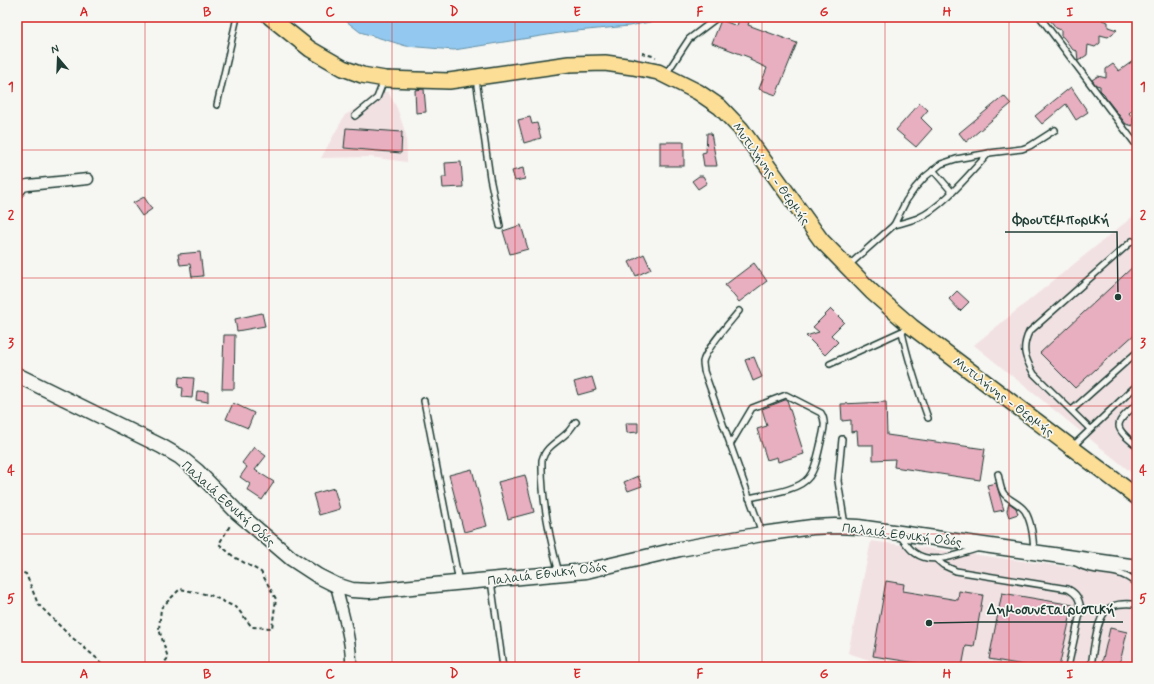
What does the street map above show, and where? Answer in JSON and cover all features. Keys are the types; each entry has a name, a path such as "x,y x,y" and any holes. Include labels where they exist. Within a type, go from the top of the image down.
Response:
{"main road":[{"name":"Μυτιλήνης - Θερμής","path":"270,17 310,49 343,68 362,75 385,80 449,81 569,64 605,63 658,72 698,92 720,107 741,129 820,240 907,329 1072,447 1137,497"},
{"name":"Παλαιά Εθνική Οδός","path":"17,375 154,442 180,457 197,471 238,513 292,559 318,576 336,585 352,590 369,591 586,571 680,549 762,534 812,527 846,526 1137,567"}],"street":[{"path":"17,193 19,189 28,185 88,179"},
{"path":"336,585 352,656 351,667"}],"lane":[{"path":"217,104 237,17"},
{"path":"666,75 689,39 718,17"},
{"path":"1040,17 1137,146"},
{"path":"476,78 490,178 500,226"},
{"path":"355,116 377,98 385,80"},
{"path":"848,267 894,225 906,201 915,188 933,170 948,161 989,152 1022,149 1030,146 1055,130"},
{"path":"894,225 906,222 924,214 952,192 989,152"},
{"path":"933,170 952,192"},
{"path":"1090,429 1034,374 1025,354 1025,342 1029,332 1132,241"},
{"path":"739,310 705,357 703,363 704,371 762,534"},
{"path":"830,364 907,329 906,350 928,418"},
{"path":"1072,410 1137,352"},
{"path":"1072,447 1137,386"},
{"path":"730,445 752,408 786,395 821,413 824,417 824,428 817,458 811,476 806,482 792,488 749,498"},
{"path":"424,401 460,583"},
{"path":"1137,404 1122,417 1119,425 1122,435 1137,446"},
{"path":"560,574 545,510 542,460 544,452 569,431 576,422"},
{"path":"842,439 838,481 846,526"},
{"path":"998,474 1002,490 1005,495 1015,501 1024,510 1032,528 1034,552"},
{"path":"897,532 916,554 936,559 990,546"},
{"path":"1064,556 1087,568 1118,573 1137,584"},
{"path":"936,559 943,565 956,571 1068,589 1076,593 1080,601 1081,609 1068,667"},
{"path":"491,580 503,667"},
{"path":"1091,667 1100,622 1106,610 1120,604 1137,604"}],"path":[{"path":"161,667 168,658 159,629 160,608 180,590 210,595 237,608 252,627 272,628 276,599 261,572 234,557 219,544 238,513"},
{"path":"17,570 26,574 38,604 68,634 107,667"}],"shaded area":[{"path":"377,91 388,92 397,108 406,135 407,162 370,157 321,158 345,115 361,106"},
{"path":"1137,213 1137,477 974,345"},
{"path":"871,541 1137,576 1137,667 891,667 848,653"}],"water":[{"path":"341,17 675,17 629,26 566,32 454,50 406,46 360,32"}],"building":[{"path":"1048,17 1102,17 1102,20 1108,22 1108,27 1117,30 1108,37 1100,35 1100,43 1095,47 1088,45 1087,55 1078,61 1077,51 1073,50 1061,36 1061,30 1056,28"},
{"path":"739,19 749,22 748,25 797,43 776,95 759,89 767,68 750,60 751,58 712,43 721,20 737,26"},
{"path":"1137,58 1137,106 1129,113 1133,118 1133,126 1126,124 1100,90 1100,86 1096,85 1092,80 1098,76 1106,78 1106,69 1113,64 1119,71"},
{"path":"1071,87 1088,112 1076,120 1066,104 1042,124 1035,116"},
{"path":"424,89 426,112 416,113 415,90"},
{"path":"1004,96 1011,104 966,142 959,133"},
{"path":"920,103 928,110 921,118 932,129 916,147 896,130"},
{"path":"530,117 532,124 537,123 541,138 524,143 518,120"},
{"path":"346,128 402,132 401,153 344,148"},
{"path":"707,133 711,133 717,166 704,166 702,153 706,152"},
{"path":"660,142 684,142 684,166 660,166"},
{"path":"461,162 463,187 443,188 442,177 446,177 445,163"},
{"path":"523,168 525,179 515,181 512,171"},
{"path":"699,176 703,176 707,183 698,189 692,181"},
{"path":"144,197 152,209 142,216 133,203"},
{"path":"521,225 528,249 510,254 503,231"},
{"path":"200,252 203,276 192,277 190,264 180,265 178,254"},
{"path":"644,254 651,269 636,276 629,262"},
{"path":"754,263 767,281 739,302 725,285"},
{"path":"1137,263 1137,332 1075,388 1040,353"},
{"path":"957,291 969,302 960,311 949,299"},
{"path":"831,309 844,322 831,335 838,342 825,355 806,336 819,332 813,327"},
{"path":"262,313 265,326 237,331 235,319"},
{"path":"224,335 235,335 234,389 222,389"},
{"path":"754,357 762,377 753,381 745,360"},
{"path":"179,377 194,378 192,398 182,397 183,388 178,387"},
{"path":"592,377 596,390 578,395 574,382"},
{"path":"197,391 208,392 208,402 196,400"},
{"path":"787,400 804,454 778,462 777,457 767,460 757,429 767,426 762,409"},
{"path":"886,402 887,435 985,449 980,480 894,467 895,459 873,460 873,445 858,445 857,431 851,432 851,420 842,421 841,404"},
{"path":"233,403 254,413 248,428 226,419"},
{"path":"626,423 638,423 638,432 627,433"},
{"path":"254,447 266,456 255,470 274,482 262,500 247,490 250,484 240,477 247,467 242,463"},
{"path":"472,469 487,526 464,532 449,475"},
{"path":"525,475 534,512 508,519 498,482"},
{"path":"638,476 642,486 628,491 624,482"},
{"path":"996,483 1004,510 994,512 987,485"},
{"path":"334,488 340,509 319,515 313,494"},
{"path":"1009,503 1016,508 1018,514 1009,517 1007,511"},
{"path":"886,581 904,584 903,591 958,600 959,591 983,595 974,647 966,646 962,667 941,667 873,656"},
{"path":"1002,593 1073,605 1059,667 1035,667 989,659"},
{"path":"1110,628 1127,632 1119,667 1101,667"}],"place":[{"name":"Φρουτεμπορική","path":"1118,297"},
{"name":"Δημοσυνεταιριστική","path":"929,623"}]}
